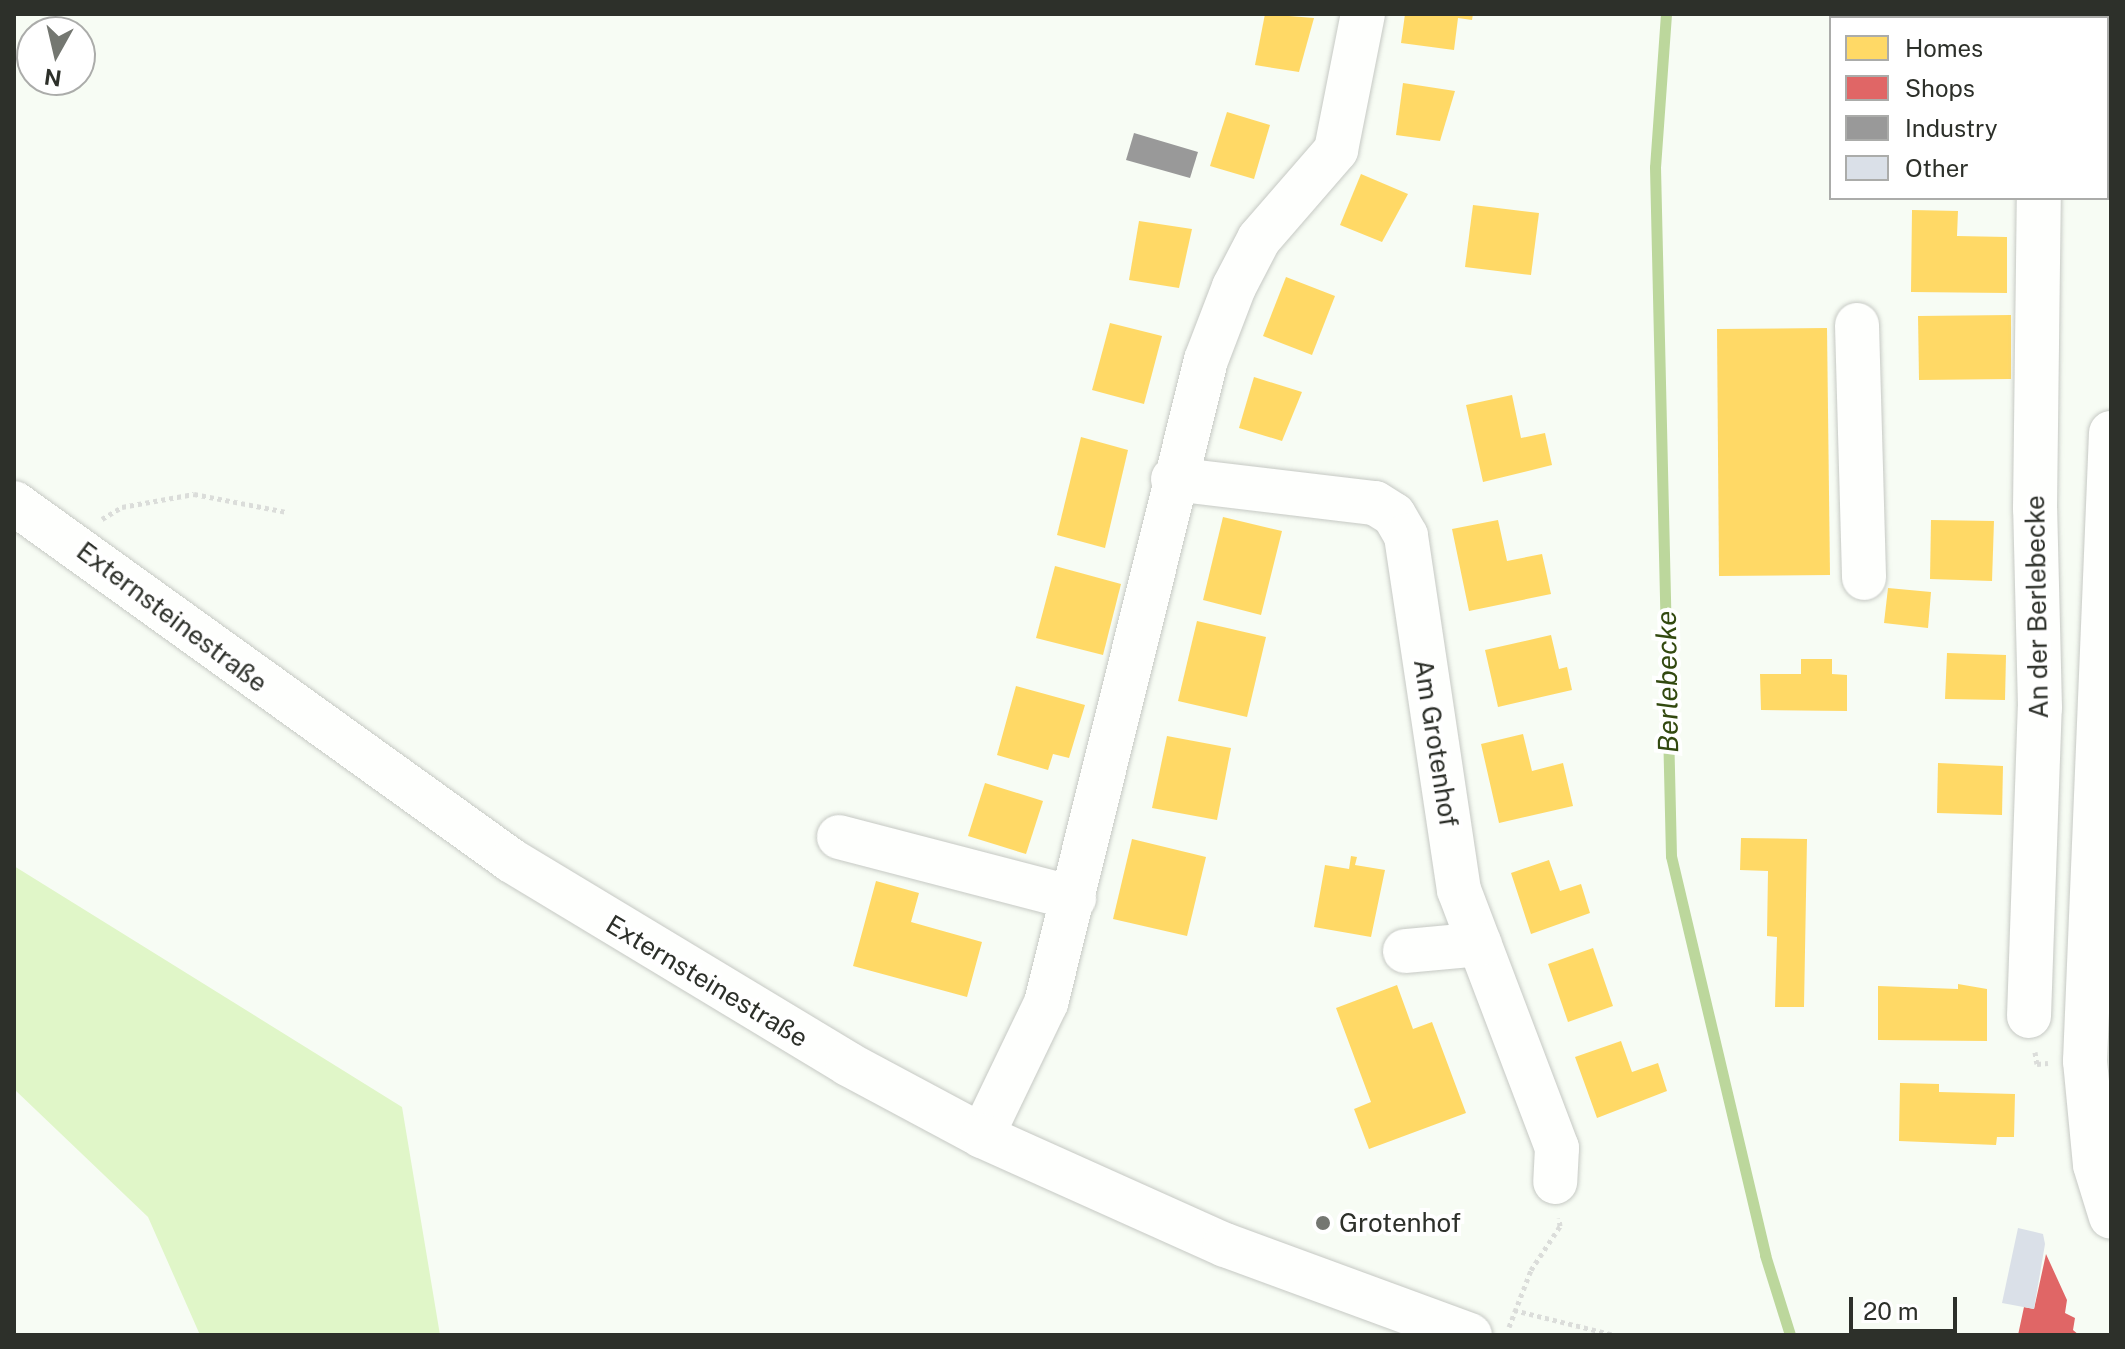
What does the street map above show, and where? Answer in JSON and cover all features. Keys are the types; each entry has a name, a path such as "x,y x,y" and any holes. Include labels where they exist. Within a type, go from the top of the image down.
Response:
{"main road":[{"path":"982,1136 1046,1003 1074,898 1173,479 1206,360 1234,287 1259,239 1336,150 1363,14"},
{"name":"An der Berlebecke","path":"2029,1016 2040,708 2035,509 2039,200"},
{"path":"1857,325 1864,578"},
{"path":"2111,433 2085,1079 2095,1165 2111,1217"},
{"name":"Am Grotenhof","path":"1173,479 1375,503 1394,515 1406,536 1459,890 1557,1148 1555,1182"},
{"name":"Externsteinestraße","path":"14,503 288,704 549,885 710,985 982,1136 1225,1245 1470,1335"},
{"path":"2040,708 2102,710"},
{"path":"839,837 1074,898"},
{"path":"1405,951 1480,944"}],"path":[{"path":"67,540 122,507 194,494 287,512"},
{"path":"1506,1335 1531,1270 1560,1226 1555,1182"},
{"path":"1514,1310 1614,1335"}],"green space":[{"path":"14,866 402,1107 440,1335 200,1335 148,1217 14,1089"}],"building: Homes":[{"path":"1265,14 1314,18 1299,72 1255,65"},
{"path":"1405,14 1473,14 1472,20 1458,18 1454,50 1401,43"},
{"path":"1936,14 1997,14 1997,16"},
{"path":"1403,83 1455,91 1440,141 1396,135"},
{"path":"1227,112 1270,125 1254,179 1210,166"},
{"path":"1361,174 1408,194 1382,242 1340,225"},
{"path":"1473,205 1539,213 1531,275 1465,267"},
{"path":"1912,210 1958,211 1957,236 2007,237 2007,293 1911,292"},
{"path":"1139,221 1192,229 1179,288 1129,280"},
{"path":"1286,277 1335,296 1312,355 1263,336"},
{"path":"2011,315 2011,379 1919,380 1918,316"},
{"path":"1110,323 1162,336 1144,404 1092,390"},
{"path":"1827,328 1830,575 1719,576 1717,329"},
{"path":"1254,377 1302,392 1282,441 1239,428"},
{"path":"1512,395 1521,438 1545,433 1552,465 1483,482 1466,405"},
{"path":"1081,437 1128,450 1105,548 1057,535"},
{"path":"1223,517 1282,531 1261,615 1203,600"},
{"path":"1498,520 1507,561 1542,554 1551,594 1469,611 1452,529"},
{"path":"1931,520 1994,521 1992,581 1930,579"},
{"path":"1055,566 1121,584 1103,655 1036,638"},
{"path":"1888,588 1931,592 1928,628 1884,623"},
{"path":"1197,621 1266,637 1247,717 1178,701"},
{"path":"1551,635 1559,669 1567,667 1572,690 1498,707 1485,650"},
{"path":"1947,653 2006,655 2005,700 1945,699"},
{"path":"1801,659 1832,659 1832,674 1847,675 1847,711 1761,710 1760,674 1801,674"},
{"path":"1016,686 1085,705 1069,758 1053,754 1048,770 997,755"},
{"path":"1523,734 1532,771 1563,763 1573,806 1499,823 1481,744"},
{"path":"1167,736 1231,748 1217,820 1152,808"},
{"path":"1938,763 2003,766 2002,815 1937,813"},
{"path":"985,783 1043,801 1026,854 968,836"},
{"path":"1741,838 1807,839 1804,1007 1775,1007 1777,937 1767,936 1768,871 1740,870"},
{"path":"1132,839 1206,857 1187,936 1113,919"},
{"path":"1351,856 1357,857 1355,865 1385,870 1371,937 1314,927 1325,865 1349,869"},
{"path":"1549,860 1560,891 1581,884 1590,913 1531,934 1511,873"},
{"path":"876,881 919,893 911,922 982,942 967,997 853,966"},
{"path":"1593,948 1613,1006 1568,1022 1548,964"},
{"path":"1958,984 1987,989 1987,1041 1878,1040 1878,986 1958,989"},
{"path":"1397,985 1413,1029 1432,1022 1466,1113 1369,1149 1354,1109 1371,1102 1336,1008"},
{"path":"1621,1041 1632,1072 1658,1063 1667,1091 1597,1118 1575,1057"},
{"path":"1900,1083 1939,1084 1939,1092 2015,1094 2014,1137 1997,1137 1996,1145 1899,1141"}],"building: Shops":[{"path":"2046,1254 2067,1300 2065,1313 2075,1318 2073,1330 2079,1335 2018,1335 2024,1307 2034,1309"}],"building: Industry":[{"path":"1134,133 1198,152 1190,178 1126,160"}],"building: Other":[{"path":"2018,1228 2043,1234 2045,1244 2034,1309 2002,1303"}],"waterway":[{"name":"Berlebecke","path":"1666,14 1655,167 1671,856 1765,1255 1790,1335"}],"place":[{"name":"Grotenhof","path":"1323,1223"}]}
